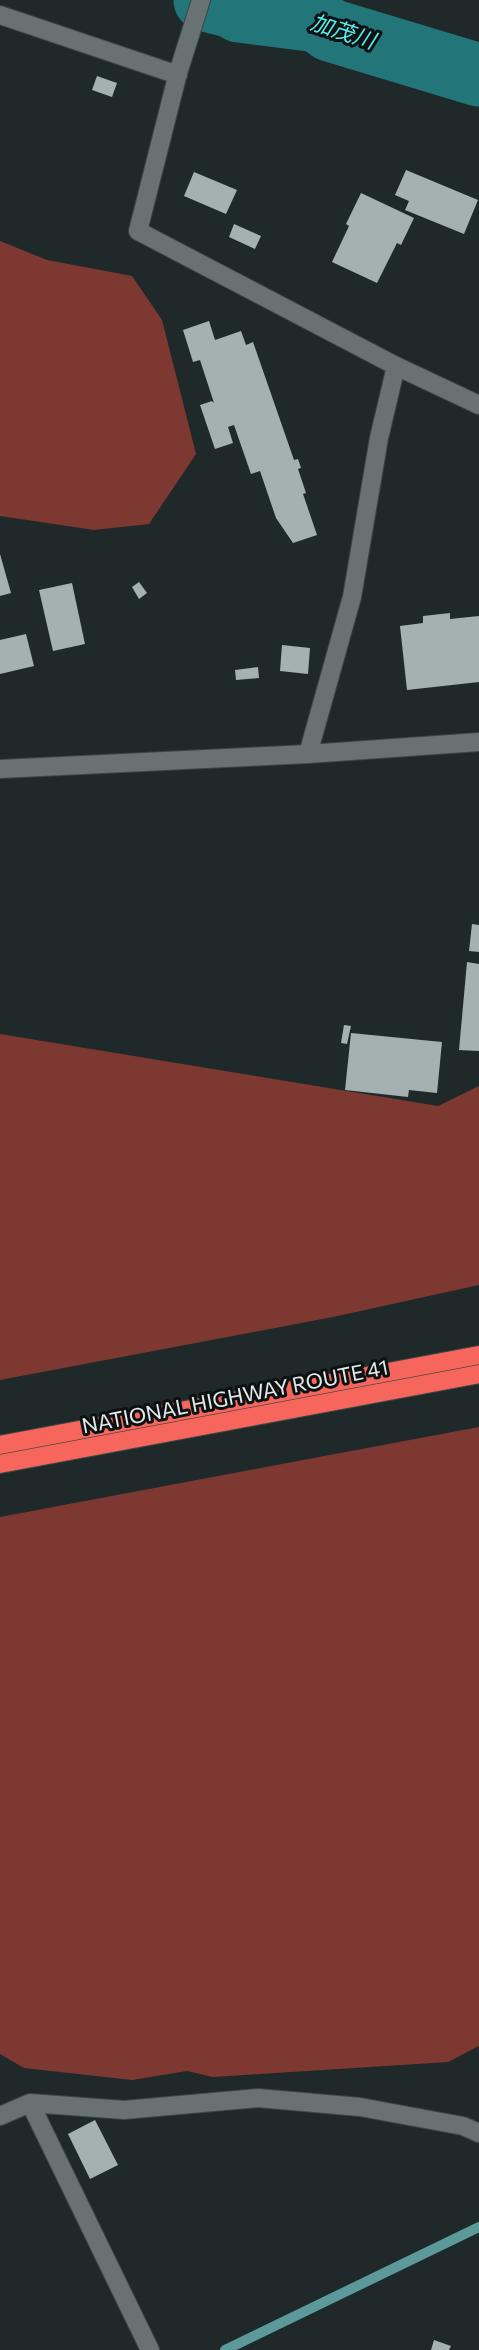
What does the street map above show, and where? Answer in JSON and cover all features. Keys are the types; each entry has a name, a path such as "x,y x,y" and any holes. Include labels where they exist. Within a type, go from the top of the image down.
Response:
{"highway":[{"name":"NATIONAL HIGHWAY ROUTE 41","path":"0,1445 479,1355"},
{"name":"NATIONAL HIGHWAY ROUTE 41","path":"0,1464 479,1374"}],"street":[{"path":"201,0 178,74 138,231 396,366 479,405"},
{"path":"0,15 178,74"},
{"path":"308,754 352,597 378,438 396,366"},
{"path":"0,769 308,754 479,742"},
{"path":"0,2116 30,2103 124,2110 258,2098 360,2107 463,2127 479,2133"},
{"path":"30,2103 150,2350"}],"shaded area":[{"path":"0,241 47,260 132,276 162,320 196,454 149,524 94,530 0,516"},
{"path":"0,1034 438,1106 479,1086 479,1285 333,1317 0,1380"},
{"path":"479,1427 479,2046 448,2062 213,2077 187,2071 132,2080 24,2068 0,2054 0,1517"}],"building":[{"path":"97,76 117,83 112,97 92,90"},
{"path":"406,170 478,200 464,234 405,210 409,201 395,195"},
{"path":"194,172 237,190 226,214 184,196"},
{"path":"361,193 414,218 401,245 397,243 377,283 332,262 349,226 346,224"},
{"path":"234,224 261,236 255,249 229,237"},
{"path":"209,321 215,340 241,331 246,345 253,342 294,460 298,459 301,468 298,469 306,493 303,494 317,535 293,543 276,518 260,471 251,474 234,425 228,427 233,443 215,449 200,405 212,401 214,403 200,360 193,362 183,330"},
{"path":"0,554 11,593 0,596"},
{"path":"139,582 147,593 139,599 132,587"},
{"path":"72,583 85,644 53,651 39,590"},
{"path":"450,613 450,619 479,616 479,682 407,690 400,626 423,623 423,616"},
{"path":"26,634 34,666 0,674 0,640"},
{"path":"282,645 310,648 308,674 280,671"},
{"path":"258,667 259,678 236,680 235,670"},
{"path":"472,924 479,925 479,952 469,951"},
{"path":"467,962 479,964 479,1051 459,1050"},
{"path":"344,1025 351,1026 347,1044 341,1043"},
{"path":"351,1033 442,1042 437,1093 409,1090 408,1097 345,1090"},
{"path":"95,2120 118,2165 90,2179 68,2134"},
{"path":"434,2340 451,2346 449,2350 431,2350"}],"waterway":[{"name":"加茂川","path":"205,0 233,7 239,11 318,21 330,30 479,75"},
{"path":"225,2350 479,2227"}]}
